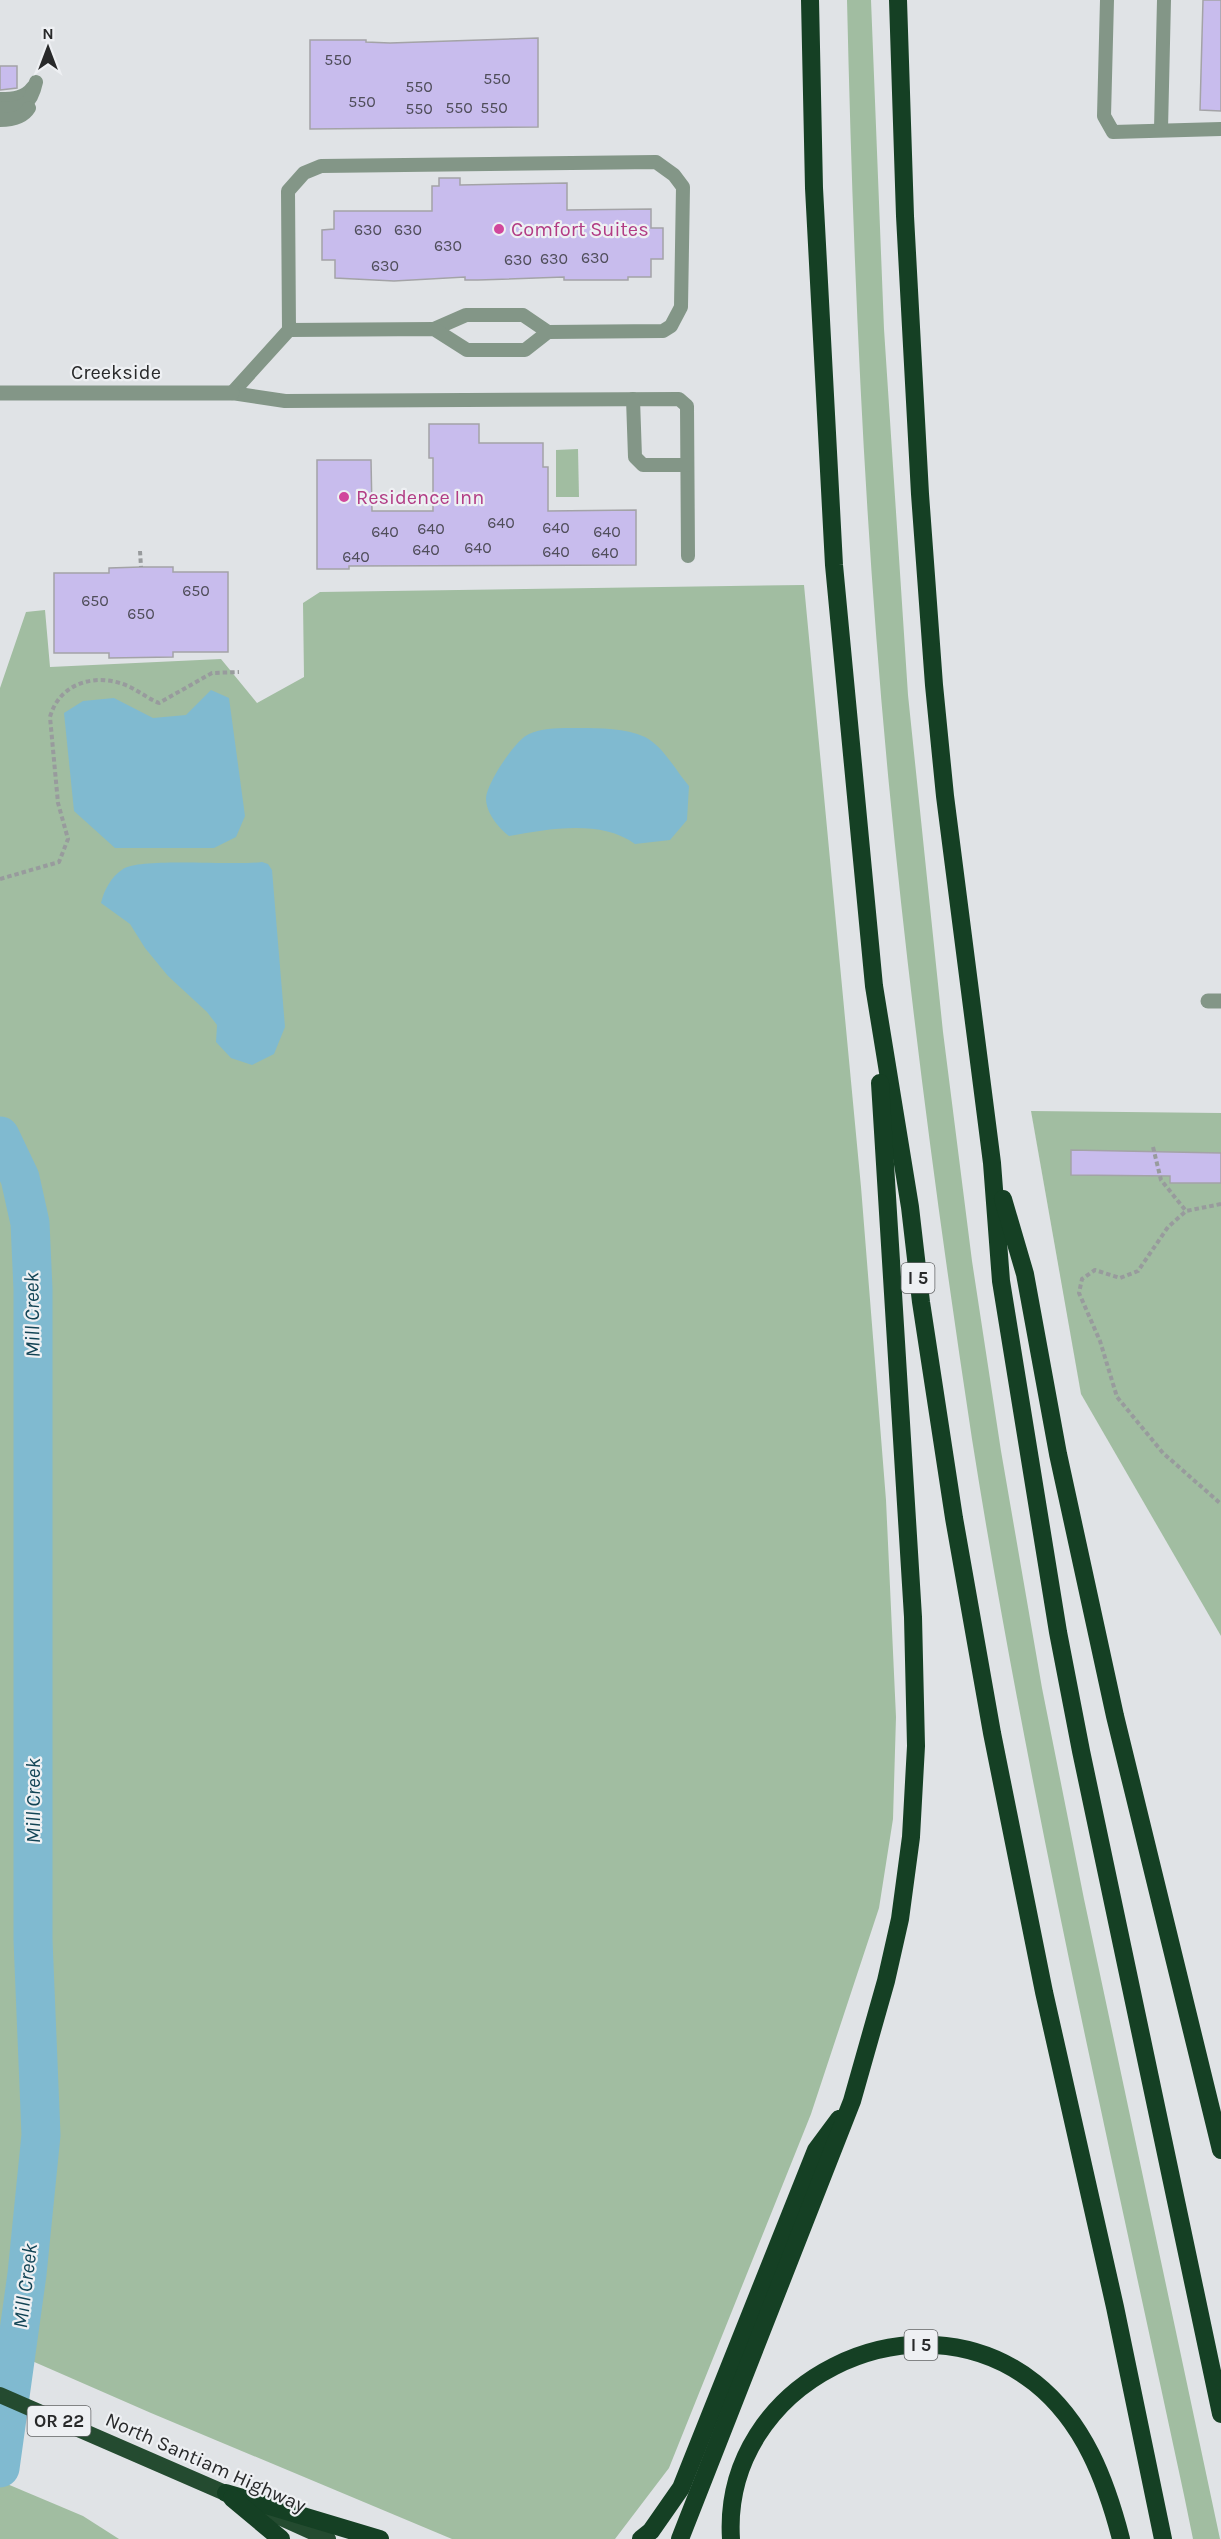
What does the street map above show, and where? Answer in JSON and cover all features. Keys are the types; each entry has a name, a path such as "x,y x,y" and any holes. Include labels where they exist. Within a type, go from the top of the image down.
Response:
{"highway":[{"name":"I 5","path":"810,0 814,200 834,565 874,986 910,1207 921,1302 954,1518 992,1734 1044,1992 1115,2307 1163,2539"},
{"path":"898,0 905,216 920,494 934,685 945,796 992,1163 1001,1281 1060,1643 1106,1874 1221,2414"},
{"path":"680,2539 852,2101 886,1981 900,1919 911,1837 916,1746 912,1605 874,986"},
{"path":"992,1163 1025,1274 1058,1455 1115,1716 1221,2150"},
{"path":"641,2539 656,2524 681,2488 816,2150 852,2101"},
{"name":"I 5","path":"731,2539 733,2503 738,2479 750,2450 767,2420 785,2399 828,2367 854,2356 900,2346 921,2345 967,2351 990,2358 1018,2372 1054,2401 1074,2425 1092,2455 1108,2491 1121,2539"},
{"name":"North Santiam Highway","path":"0,2395 328,2539"},
{"path":"226,2493 281,2539"},
{"path":"226,2493 380,2539"}],"street":[{"name":"Creekside","path":"0,393 232,393"}],"lane":[{"path":"1107,0 1104,116 1113,132 1221,129"},
{"path":"1161,129 1164,0"},
{"path":"0,99 12,99 35,89"},
{"path":"0,109 25,106 35,89"},
{"path":"0,120 12,120 26,114 35,89"},
{"path":"232,393 289,330 288,191 304,173 312,169 321,166 656,162 675,175 683,187 681,307 671,327 663,331 548,332 524,315 466,315 434,329 289,330"},
{"path":"434,329 467,350 525,350 548,332"},
{"path":"232,393 285,402 679,399 687,406 688,556"},
{"path":"633,399 635,457 643,465 686,465"}],"path":[{"path":"140,551 141,567"},
{"path":"0,879 59,862 68,839 58,803 50,717 52,708 68,689 87,680 115,681 159,703 212,673 239,672"},
{"path":"1153,1147 1161,1180 1186,1211"},
{"path":"1221,1204 1186,1211 1168,1227 1138,1271 1120,1278 1095,1270 1082,1279 1079,1293 1100,1341 1117,1397 1163,1453 1221,1504"}],"green space":[{"path":"847,0 871,0 884,329 908,695 943,1032 972,1261 1001,1451 1042,1688 1084,1899 1220,2539 1193,2539 1044,1836 994,1572 960,1358 916,1031 897,867 880,687 861,393"},
{"path":"578,449 579,497 556,497 556,450"},
{"path":"804,585 861,1187 886,1500 896,1717 893,1819 879,1908 811,2114 669,2468 615,2539 452,2539 0,2347 0,688 26,612 45,610 50,667 221,659 257,703 304,677 303,603 320,592"},
{"path":"1031,1111 1221,1113 1221,1636 1081,1394"},
{"path":"0,2481 83,2516 119,2539 0,2539"}],"water":[{"path":"211,690 229,698 245,816 236,837 214,848 115,848 74,811 64,713 83,701 114,698 153,718 186,715"},
{"path":"612,729 637,734 652,741 669,759 689,786 687,820 670,840 635,844 606,831 574,828 509,836 497,824 490,814 486,798 496,773 517,744 529,734 541,730"},
{"path":"262,862 268,864 272,870 285,1027 274,1054 252,1065 231,1058 216,1042 217,1025 207,1012 168,976 145,948 130,924 101,903 106,889 115,876 123,869 133,865"}],"building":[{"path":"1203,0 1221,0 1221,111 1200,110"},
{"path":"538,38 538,127 310,129 310,40 366,40 366,42 390,43"},
{"path":"0,66 17,66 17,88 0,90"},
{"name":"Comfort Suites","path":"439,178 460,178 460,185 567,183 567,210 651,209 651,228 663,228 663,259 651,259 651,277 628,277 628,280 564,280 564,277 465,280 465,277 394,281 335,278 335,260 322,260 322,230 334,229 334,211 432,211 432,186 439,186"},
{"name":"Residence Inn","path":"429,424 479,424 479,443 543,443 543,467 548,467 548,511 636,510 636,565 349,566 349,569 317,569 317,460 371,460 372,511 433,511 433,458 429,458"},
{"path":"173,567 173,572 228,572 228,652 173,652 173,657 109,658 109,653 54,653 54,573 109,573 109,568"},
{"path":"1071,1150 1221,1153 1221,1183 1170,1183 1170,1176 1071,1175"}],"waterway":[{"name":"Mill Creek","path":"0,1136 20,1178 30,1223 33,1289 33,1940 41,2135 27,2274 0,2468"}],"place":[{"name":"Comfort Suites","path":"499,229"},
{"name":"Residence Inn","path":"344,497"}]}
